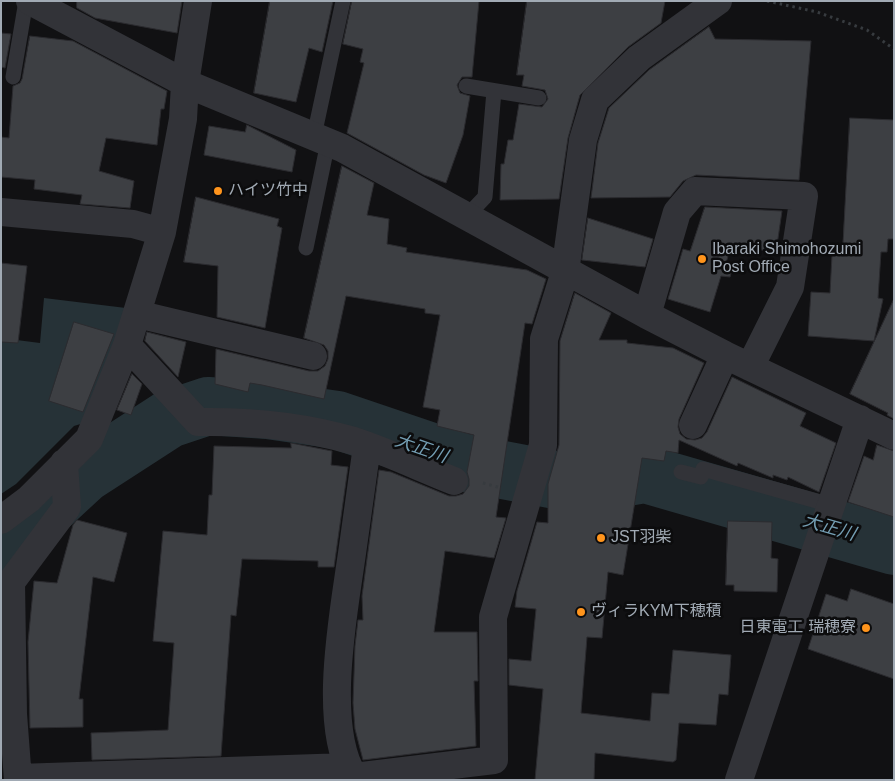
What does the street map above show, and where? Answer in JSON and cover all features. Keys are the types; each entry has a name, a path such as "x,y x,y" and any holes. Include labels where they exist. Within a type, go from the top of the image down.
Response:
{"street":[{"path":"28,1 186,83 321,139 647,315 725,355 894,436"},
{"path":"1,520 65,470 89,439 127,345 162,232 183,118 198,1"},
{"path":"65,470 67,507 11,582 13,714 18,779 352,775 494,760 493,617 543,445 544,339 565,272 583,140 594,100 638,58 718,1"},
{"path":"647,315 677,212 695,191 804,196 790,287 750,367"},
{"path":"1,212 133,224 162,232"},
{"path":"137,314 313,356"},
{"path":"127,345 198,422 248,421 296,428 367,446 454,481"},
{"path":"693,425 725,355"},
{"path":"738,780 860,419"},
{"path":"352,775 338,719 338,655 367,446"}],"lane":[{"path":"13,77 28,1"},
{"path":"306,248 343,1"},
{"path":"466,86 539,98"},
{"path":"466,217 485,197 494,90"},
{"path":"681,472 701,477 703,469 831,505"}],"path":[{"path":"767,1 817,12 867,30 894,49"},
{"path":"454,481 461,476 530,493"}],"shaded area":[{"path":"44,298 126,308 87,422 74,426 16,484 1,494 1,338 40,343"}],"building":[{"path":"77,1 182,1 177,33 95,18 77,8"},
{"path":"270,1 333,1 322,52 309,48 296,102 254,93"},
{"path":"352,1 479,1 472,77 462,77 457,85 460,93 470,96 463,135 446,183 424,175 347,133 364,63 360,62 363,49 343,44"},
{"path":"527,1 665,1 661,23 628,47 580,95 568,138 559,199 500,200 501,164 504,164 508,140 513,140 519,104 542,107 548,99 545,90 522,86 524,75 517,75"},
{"path":"709,27 715,39 811,41 799,180 696,175 683,181 670,197 591,198 598,143 609,108 649,70"},
{"path":"1,33 11,34 5,68 1,67"},
{"path":"30,36 73,41 167,91 164,109 161,109 157,145 106,138 99,171 134,181 130,208 80,204 82,195 34,189 35,180 1,177 1,137 9,138 13,86 20,83 22,79"},
{"path":"850,118 894,120 894,239 888,239 887,252 881,252 878,298 883,299 874,341 808,336 811,292 830,293 832,255 842,256"},
{"path":"247,125 296,150 292,172 204,155 209,126 245,132"},
{"path":"342,166 374,183 367,215 389,219 387,244 407,248 406,252 527,270 546,279 532,324 525,323 496,517 506,518 494,558 445,551 434,632 477,632 478,681 474,681 476,746 363,760 355,729 353,703 355,646 358,620 363,620 362,596 379,470 391,472 449,496 463,494 469,486 467,472 474,435 437,426 440,410 423,407 440,315 425,313 425,309 346,296 324,399 250,383 248,392 215,384 216,349 309,371 318,371 325,366 328,359 328,351 324,345 304,338"},
{"path":"196,197 279,219 277,226 282,228 265,328 217,317 218,266 184,262"},
{"path":"705,207 782,211 776,252 731,246 726,263 733,265 730,277 721,276 710,312 668,299 683,249 690,251"},
{"path":"588,218 653,239 645,267 582,260"},
{"path":"1,263 27,266 18,343 1,342"},
{"path":"575,293 611,313 599,340 627,340 627,343 673,348 704,363 679,419 678,427 680,434 686,439 695,440 702,438 707,432 732,377 806,413 800,426 836,443 819,492 788,477 787,480 773,475 773,478 738,463 737,466 679,440 678,453 666,451 664,461 642,458 623,575 608,572 602,638 587,637 581,713 650,721 652,693 669,694 673,650 731,655 728,695 719,694 716,725 679,723 676,760 673,762 595,753 594,780 535,780 543,689 509,685 509,659 531,661 536,609 515,607 517,591 537,522 548,523 548,484 559,445 560,341"},
{"path":"894,299 894,419 887,415 888,413 850,394"},
{"path":"74,322 114,334 83,412 49,401"},
{"path":"147,332 186,342 178,377 145,341"},
{"path":"132,374 142,384 131,415 117,410"},
{"path":"291,443 332,451 331,465 348,467 334,567 318,567 318,561 242,559 236,616 231,615 221,756 92,760 91,733 168,730 174,643 153,641 163,531 207,535 209,495 212,495 214,446 291,448"},
{"path":"877,445 894,451 894,517 848,502 864,456 873,460"},
{"path":"77,520 127,533 114,582 93,577 79,699 83,699 83,727 30,728 28,642 34,581 57,583 73,525"},
{"path":"728,521 772,522 771,558 778,559 777,592 734,591 734,585 726,585"},
{"name":"日東電工 瑞穂寮","path":"851,589 894,604 894,679 808,649 826,594 847,601"}],"waterway":[{"name":"大正川","path":"1,567 18,535 84,474 169,419 208,406 268,410 337,420 461,462 582,485 645,474 894,546"}],"place":[{"name":"ハイツ竹中","path":"218,191"},
{"name":"Ibaraki Shimohozumi Post Office","path":"702,259"},
{"name":"JST羽柴","path":"601,538"},
{"name":"ヴィラKYM下穂積","path":"581,612"},
{"name":"日東電工 瑞穂寮","path":"866,628"}]}
